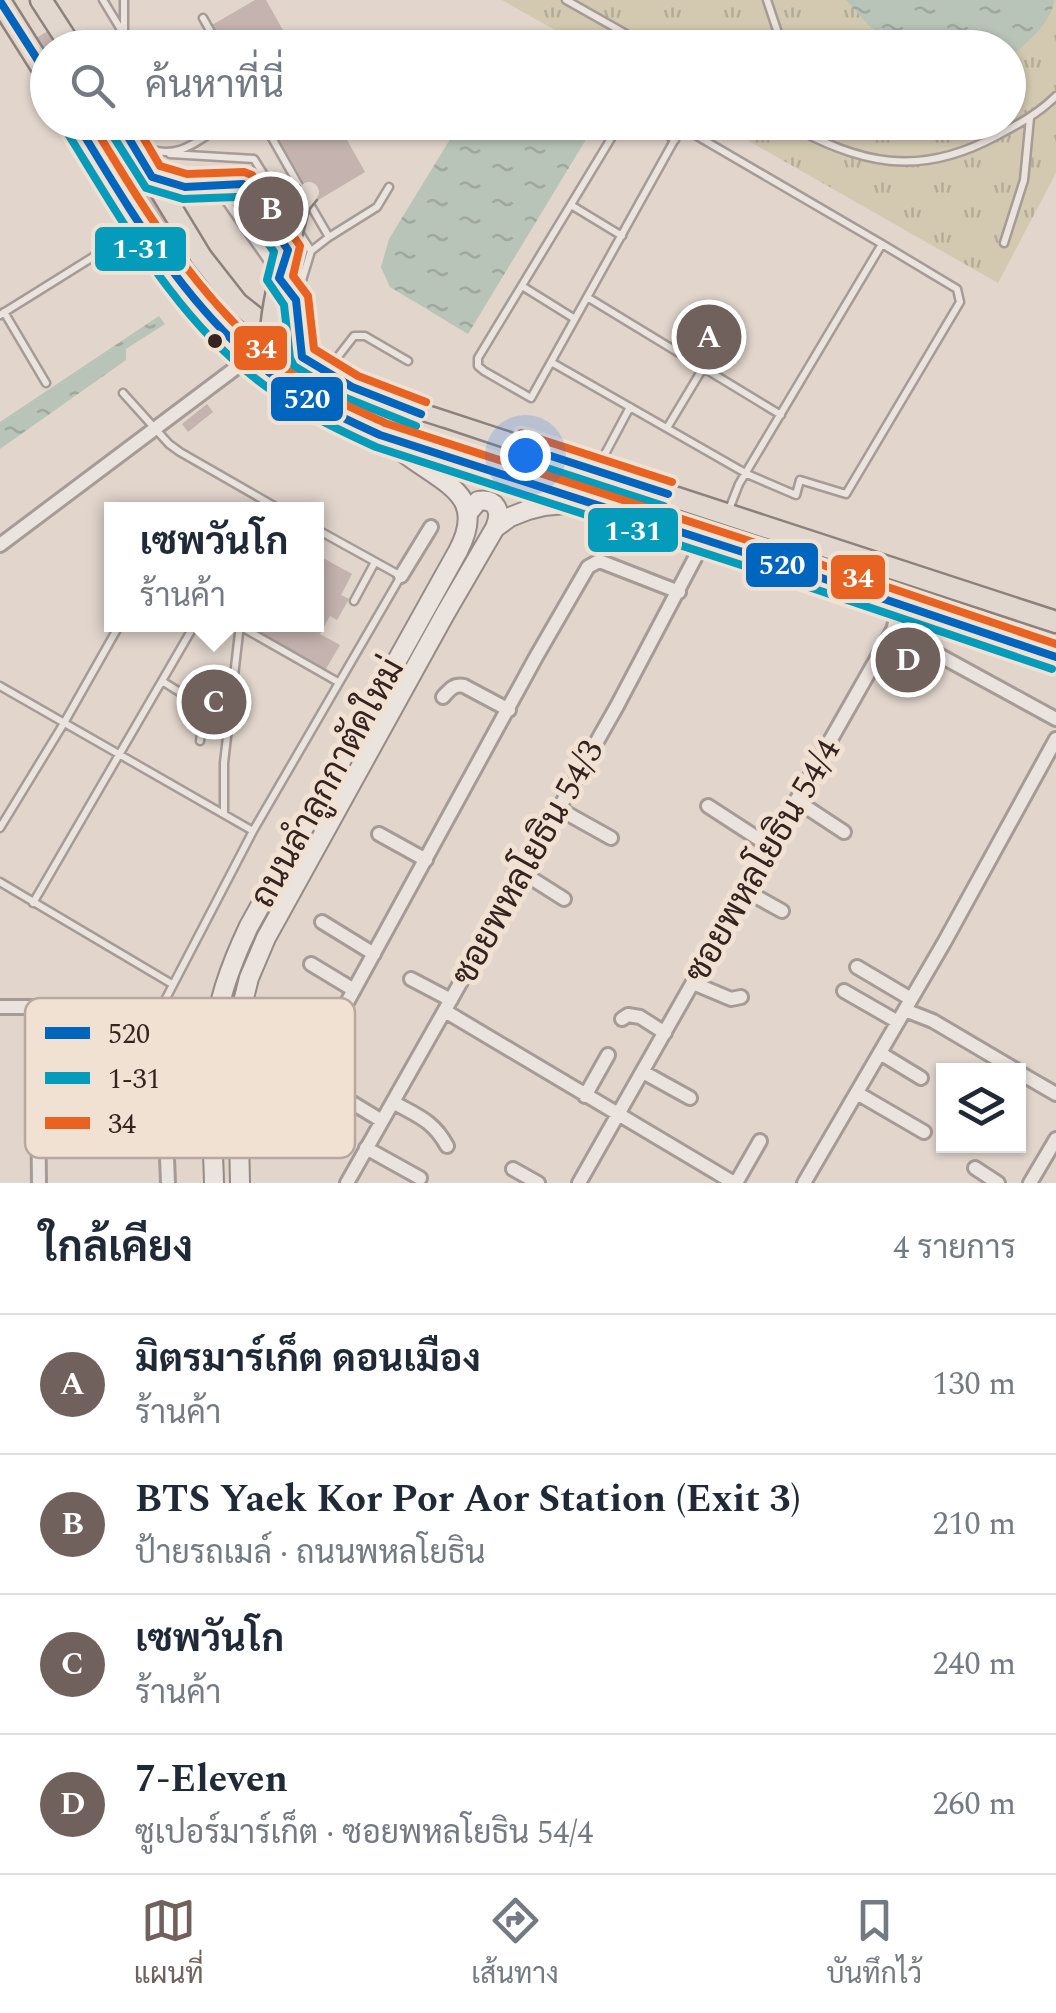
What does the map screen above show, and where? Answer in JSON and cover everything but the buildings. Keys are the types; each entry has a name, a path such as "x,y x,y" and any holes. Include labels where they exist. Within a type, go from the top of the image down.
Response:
{"main road":[{"path":"42,0 61,30"},
{"path":"0,2 30,49"},
{"path":"87,140 183,288 249,358 305,400 380,434 1056,657"},
{"path":"129,140 201,256 236,304 325,373 402,408 1056,622"},
{"path":"309,192 297,212 270,336 274,353 300,383 379,418 706,528 756,556"},
{"path":"380,434 455,488 468,513 478,501 490,501 500,513 495,528"},
{"path":"495,528 528,510 586,502"},
{"name":"ถนนลำลูกกาตัดใหม่","path":"222,998 228,972 249,926 458,551 465,537 468,513"},
{"name":"ถนนลำลูกกาตัดใหม่","path":"243,998 256,960 495,528"},
{"path":"900,605 914,575"},
{"name":"ถนนลำลูกกาตัดใหม่","path":"214,1158 214,1183"},
{"name":"ถนนลำลูกกาตัดใหม่","path":"240,1158 240,1183"}],"street":[{"path":"2,540 249,358"},
{"path":"401,576 430,527"},
{"name":"ซอยพหลโยธิน 54/3","path":"347,1183 705,540"},
{"path":"350,998 583,574 592,564 602,562 679,592"},
{"name":"ซอยพหลโยธิน 54/4","path":"579,1183 893,630 900,605"},
{"path":"893,630 1056,719"},
{"path":"444,697 452,688 464,686 508,710"},
{"path":"804,1183 905,1011 1056,738"},
{"path":"797,801 844,832"},
{"path":"708,806 770,847"},
{"path":"558,809 611,838"},
{"path":"379,834 426,860"},
{"path":"523,873 564,899"},
{"path":"746,891 782,911"},
{"path":"322,922 374,954"},
{"path":"311,964 354,990"},
{"path":"857,967 905,1011"},
{"path":"411,979 585,1096 717,1178 735,1183 760,1141"},
{"path":"694,984 731,999 741,997"},
{"path":"844,991 934,1022 1003,1063"},
{"path":"622,1019 640,1016 665,1034"},
{"path":"880,1053 921,1078"},
{"path":"585,1096 608,1055"},
{"path":"644,1072 690,1098"},
{"path":"1026,1076 1056,1094"},
{"path":"856,1093 924,1132"},
{"path":"393,1102 433,1125 447,1146"},
{"path":"355,1104 382,1120"},
{"path":"1030,1183 1056,1139"},
{"path":"366,1148 420,1178"},
{"path":"167,1158 168,1183"},
{"path":"975,1168 998,1183"},
{"path":"513,1169 538,1183"}],"lane":[{"path":"103,0 121,30"},
{"path":"124,0 125,30"},
{"path":"566,0 619,30"},
{"path":"767,0 777,30"},
{"path":"204,18 210,30"},
{"path":"1026,120 1056,96"},
{"path":"1004,242 1024,180 1030,118"},
{"path":"135,140 155,152 254,159 311,251"},
{"path":"170,154 198,140"},
{"path":"273,140 329,237"},
{"path":"610,140 478,358 478,366 530,398 675,140"},
{"path":"551,362 746,474 796,495 800,480 846,494 960,302 960,294 705,140"},
{"path":"818,140 857,156 892,162 922,162 989,140"},
{"path":"152,177 185,187 243,184 288,250 279,278"},
{"path":"214,184 296,300"},
{"path":"302,357 296,300 311,251 377,207 389,187"},
{"path":"571,204 622,236"},
{"path":"728,513 739,484 882,244"},
{"path":"46,383 2,314 109,247"},
{"path":"522,286 575,319"},
{"path":"588,297 781,415"},
{"path":"325,373 354,336 365,336 408,361"},
{"path":"667,428 704,368"},
{"path":"124,393 180,452 269,502"},
{"path":"597,470 630,407"},
{"path":"165,998 253,831 401,576 324,533"},
{"path":"354,601 375,562"},
{"path":"0,828 115,632"},
{"path":"33,903 190,632"},
{"path":"224,814 224,763 238,632"},
{"path":"251,632 338,682"},
{"path":"162,681 205,708 200,742"},
{"path":"0,686 253,831"},
{"path":"0,882 172,984"}],"green space":[{"path":"502,0 1056,0 1056,173 998,283 747,140 1026,140 1026,30 555,30"}],"water":[{"path":"846,0 1054,0 1043,25 1026,43 1026,30 875,30"},
{"path":"450,140 586,140 468,334 390,287 381,267 389,239"},
{"path":"159,316 165,324 126,349 126,360 0,449 0,422"}],"transit line":[{"name":"520","path":"0,1 30,48"},
{"name":"1-31","path":"72,140 182,306 241,366 312,415 376,447 1052,669"},
{"name":"520","path":"87,140 166,262 218,325 279,380 341,417 380,435 1056,657"},
{"name":"34","path":"102,140 154,222 226,315 296,377 320,392 385,423 1056,644"},
{"name":"1-31","path":"116,140 146,188 183,199 237,197 274,252 267,280 284,305 294,366 346,398 416,426"},
{"name":"520","path":"130,140 152,177 185,187 243,184 288,250 279,278 296,300 302,357 352,387 421,414"},
{"name":"34","path":"145,140 160,166 187,174 252,175 300,246 293,276 308,296 314,349 358,376 426,402"},
{"name":"34","path":"521,433 672,482"},
{"name":"520","path":"517,445 668,494"},
{"name":"1-31","path":"513,457 664,506"}],"place":[{"name":"BTS Yaek Kor Por Aor Station (Exit 3)","path":"271,209"},
{"name":"มิตรมาร์เก็ต ดอนเมือง","path":"709,337"},
{"name":"7-Eleven","path":"908,660"},
{"name":"เซพวันโก","path":"214,702"}]}
